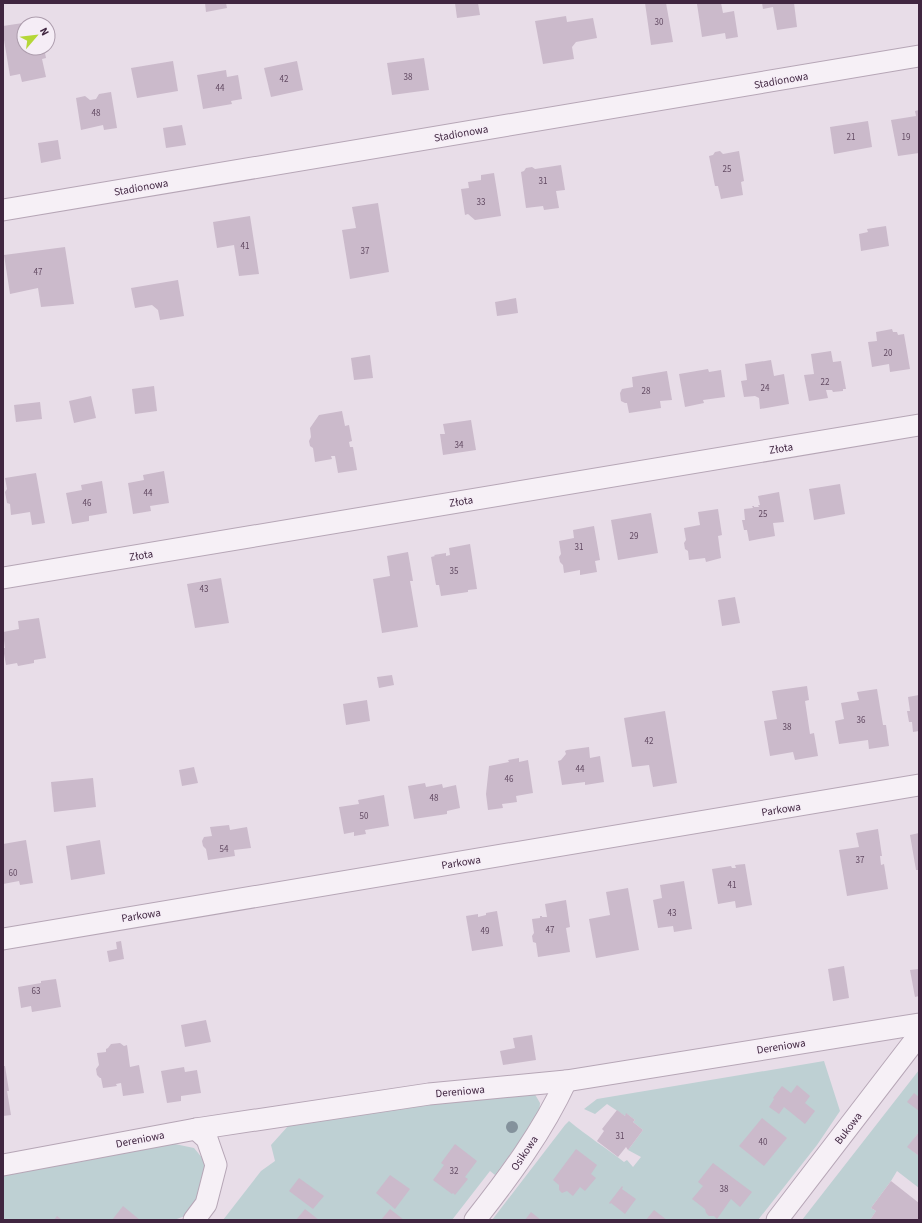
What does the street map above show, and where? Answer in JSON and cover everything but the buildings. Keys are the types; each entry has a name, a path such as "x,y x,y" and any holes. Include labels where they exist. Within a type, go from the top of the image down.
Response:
{"street":[{"name":"Stadionowa","path":"3,210 919,56"},
{"name":"Złota","path":"3,578 919,425"},
{"name":"Parkowa","path":"3,939 919,785"},
{"name":"Dereniowa","path":"3,1165 196,1128 429,1094 566,1081 919,1024"},
{"name":"Bukowa","path":"777,1220 919,1035"},
{"name":"Osikowa","path":"475,1220 504,1183 551,1113 566,1081"},
{"path":"194,1220 206,1204 216,1164 207,1139 196,1128"}],"shaded area":[{"path":"824,1061 840,1111 817,1145 758,1220 492,1220 569,1121 624,1162 627,1160 633,1167 641,1157 628,1150 643,1130 633,1122 635,1120 627,1114 625,1116 607,1104 595,1114 584,1109 597,1099"},
{"path":"919,1070 919,1132 908,1147 919,1156 919,1188 897,1171 871,1208 876,1211 870,1220 802,1220"},
{"path":"533,1091 540,1103 539,1115 495,1175 490,1171 452,1220 223,1220 261,1171 275,1161 271,1145 289,1125 421,1102"},
{"path":"170,1143 194,1148 208,1165 207,1186 188,1215 174,1220 3,1220 3,1175"}]}
